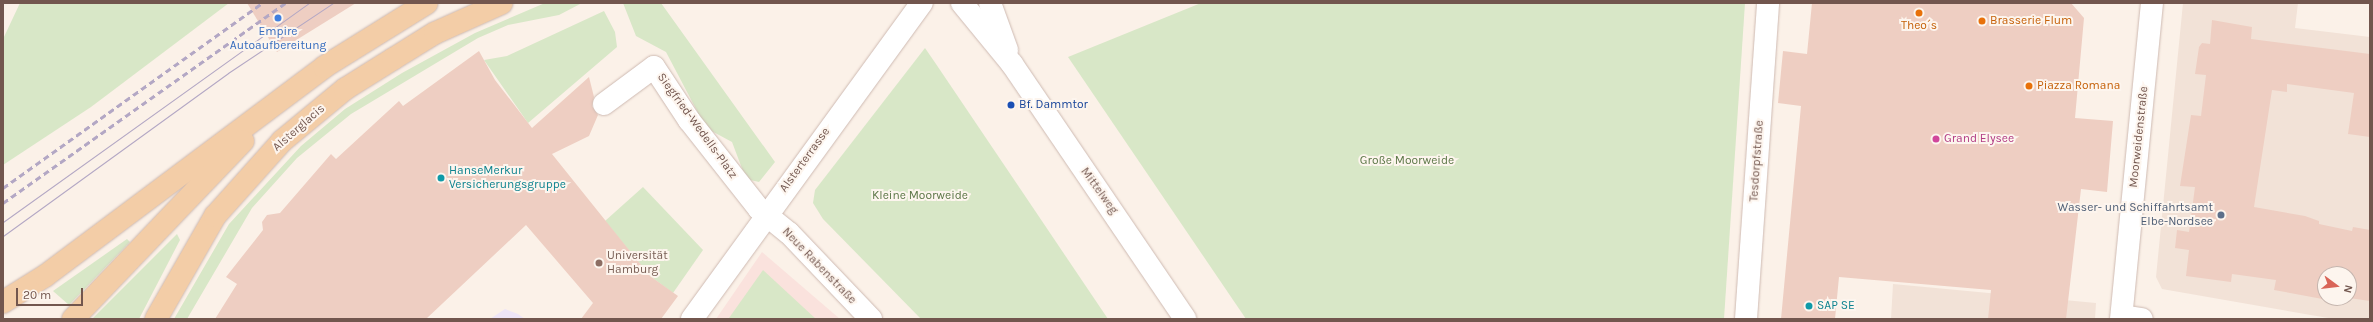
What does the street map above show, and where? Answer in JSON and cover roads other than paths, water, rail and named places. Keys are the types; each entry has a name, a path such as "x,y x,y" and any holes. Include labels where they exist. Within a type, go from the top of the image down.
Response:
{"main road":[{"path":"3,302 45,276 282,100 376,33 427,3"},
{"name":"Alsterglacis","path":"156,319 215,216 282,140 345,89 393,59 435,33 502,3"},
{"path":"73,319 282,100"}],"street":[{"name":"Alsterterrasse","path":"692,319 765,214 922,3"},
{"name":"Mittelweg","path":"962,3 1012,64 1185,319"},
{"name":"Mittelweg","path":"990,3 1012,64"},
{"name":"Tesdorpfstraße","path":"1746,319 1768,3"},
{"name":"Moorweidenstraße","path":"2128,318 2152,3"},
{"name":"Siegfried-Wedells-Platz","path":"604,104 654,66 689,120 765,214"},
{"name":"Neue Rabenstraße","path":"765,214 789,233 871,319"}],"tram line":[{"path":"3,222 309,3"},
{"path":"3,236 228,73 333,3"}],"railway":[{"path":"3,188 262,3"},
{"path":"3,203 285,3"}],"place":[{"name":"Theo´s","path":"1919,13"},
{"name":"Empire Autoaufbereitung","path":"278,18"},
{"name":"Brasserie Flum","path":"1982,21"},
{"name":"Piazza Romana","path":"2029,86"},
{"name":"Bf. Dammtor","path":"1011,105"},
{"name":"Grand Elysee","path":"1936,139"},
{"name":"HanseMerkur Versicherungsgruppe","path":"441,178"},
{"name":"Wasser- und Schiffahrtsamt Elbe-Nordsee","path":"2221,215"},
{"name":"Universität Hamburg","path":"599,263"},
{"name":"SAP SE","path":"1809,306"}],"park label":[{"name":"Große Moorweide","path":"1407,161"},
{"name":"Kleine Moorweide","path":"920,196"}]}
